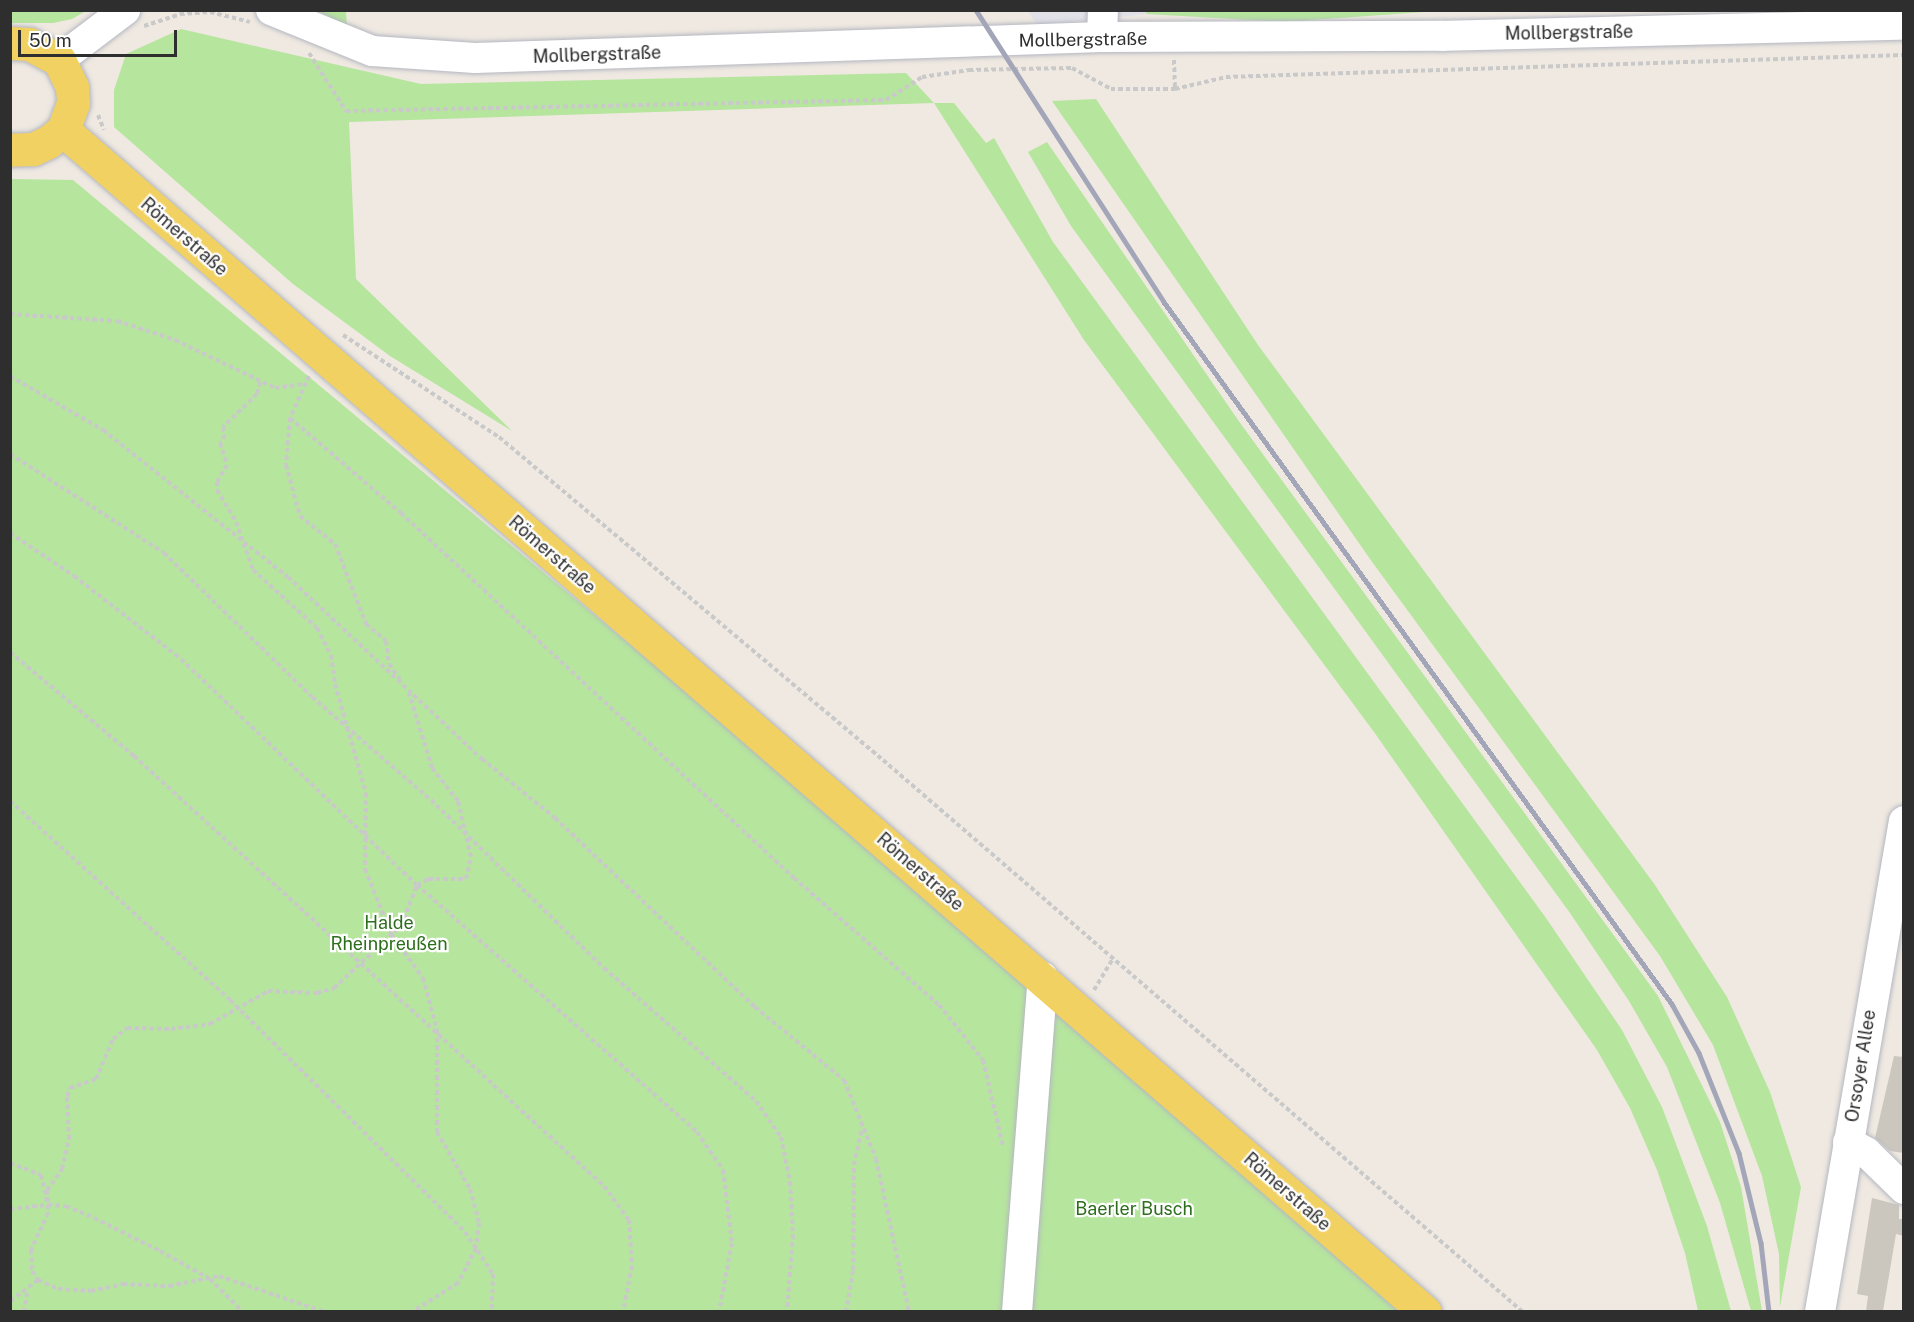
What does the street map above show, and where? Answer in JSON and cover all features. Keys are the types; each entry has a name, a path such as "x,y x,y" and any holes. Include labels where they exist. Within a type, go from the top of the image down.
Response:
{"main road":[{"path":"10,44 29,44 59,60 72,87 73,103 63,130 33,149 10,150"},
{"name":"Römerstraße","path":"63,130 326,342 1081,1013 1425,1311"}],"street":[{"path":"59,60 125,10"},
{"name":"Mollbergstraße","path":"271,10 372,51 475,58 1103,24 1904,25"},
{"name":"Orsoyer Allee","path":"1820,1311 1848,1142 1896,898 1904,822"},
{"path":"1017,1311 1043,977"},
{"path":"1848,1142 1866,1152 1904,1189"}],"path":[{"path":"922,77 969,70 1072,68 1111,89 1175,89 1226,77 1904,55"},
{"path":"104,130 112,138"},
{"path":"10,314 117,321 175,340 275,388 305,384"},
{"path":"325,1311 250,1288 240,1281 219,1276 169,1286 123,1284 92,1291 52,1288 39,1280 33,1271 31,1250 48,1214 47,1190 62,1169 69,1139 67,1096 70,1088 96,1079 113,1040 127,1028 138,1025 171,1029 210,1024 268,991 317,993 334,988 363,964 400,926 417,885 428,879 466,879 471,856 462,830 458,801 432,768 408,689 389,664 386,641 366,624 335,544 300,516 286,465 290,418 326,342 499,437 1522,1311"},
{"path":"10,376 103,430 239,536 482,759 555,818 755,1007 844,1080 890,1210 909,1311"},
{"path":"260,382 257,394 223,427 225,435 220,442 226,465 217,482 217,489 253,570 317,628 331,655 334,684 366,793 365,869 391,934 423,978 437,1030 437,1132 470,1189 479,1223 476,1248 458,1283 412,1311"},
{"path":"290,418 401,513 794,878 939,1005 982,1060 1004,1151"},
{"path":"10,454 164,553 347,728 462,830 604,968 756,1101 781,1137 790,1182 793,1235 787,1311"},
{"path":"10,532 74,576 181,659 417,885 697,1132 723,1170 726,1191 732,1242 719,1311"},
{"path":"10,652 134,756 437,1030 622,1206 629,1220 632,1266 623,1311"},
{"path":"10,801 238,1008 416,1182 476,1248 493,1274 492,1311"},
{"path":"1081,1013 1112,960"},
{"path":"846,1311 854,1270 854,1165 862,1128"},
{"path":"10,1163 40,1175 48,1203"},
{"path":"10,1209 48,1203 66,1206 94,1218 210,1279 243,1311"},
{"path":"10,1301 14,1296 27,1292 39,1280"},
{"path":"24,1311 27,1292"}],"shaded area":[{"path":"1145,10 1147,14 1037,25 1028,11"}],"green space":[{"path":"11,10 86,11 72,19 53,23 11,23"},
{"path":"318,11 346,11 347,26"},
{"path":"1145,11 1438,11 1284,22 1147,14"},
{"path":"181,29 421,84 906,73 934,103 349,122 356,279 512,431 390,356 293,284 114,127 114,90 126,54"},
{"path":"1096,99 1258,345 1655,885 1727,997 1770,1092 1801,1187 1780,1307 1779,1254 1762,1176 1713,1045 1660,956 1370,559 1052,101"},
{"path":"934,103 954,103 986,143 994,138 1053,242 1546,918 1622,1030 1662,1107 1707,1226 1731,1311 1698,1311 1685,1253 1657,1170 1630,1108 1597,1050 1374,732 1084,340"},
{"path":"1047,142 1238,420 1658,996 1720,1122 1741,1187 1762,1311 1751,1311 1720,1203 1667,1067 1629,1001 1570,913 1071,226 1028,152"},
{"name":"Halde Rheinpreußen","path":"11,179 73,180 1056,1000 1400,1312 11,1312"}],"building":[{"path":"1894,1056 1904,1057 1904,1153 1890,1151 1875,1138"},
{"path":"1872,1198 1899,1205 1899,1219 1904,1219 1904,1236 1896,1234 1883,1311 1866,1311 1868,1296 1857,1294"}],"railway":[{"path":"976,10 1164,302 1672,1004 1699,1053 1739,1153 1761,1243 1769,1312"}],"park label":[{"name":"Baerler Busch","path":"1134,1209"}]}
